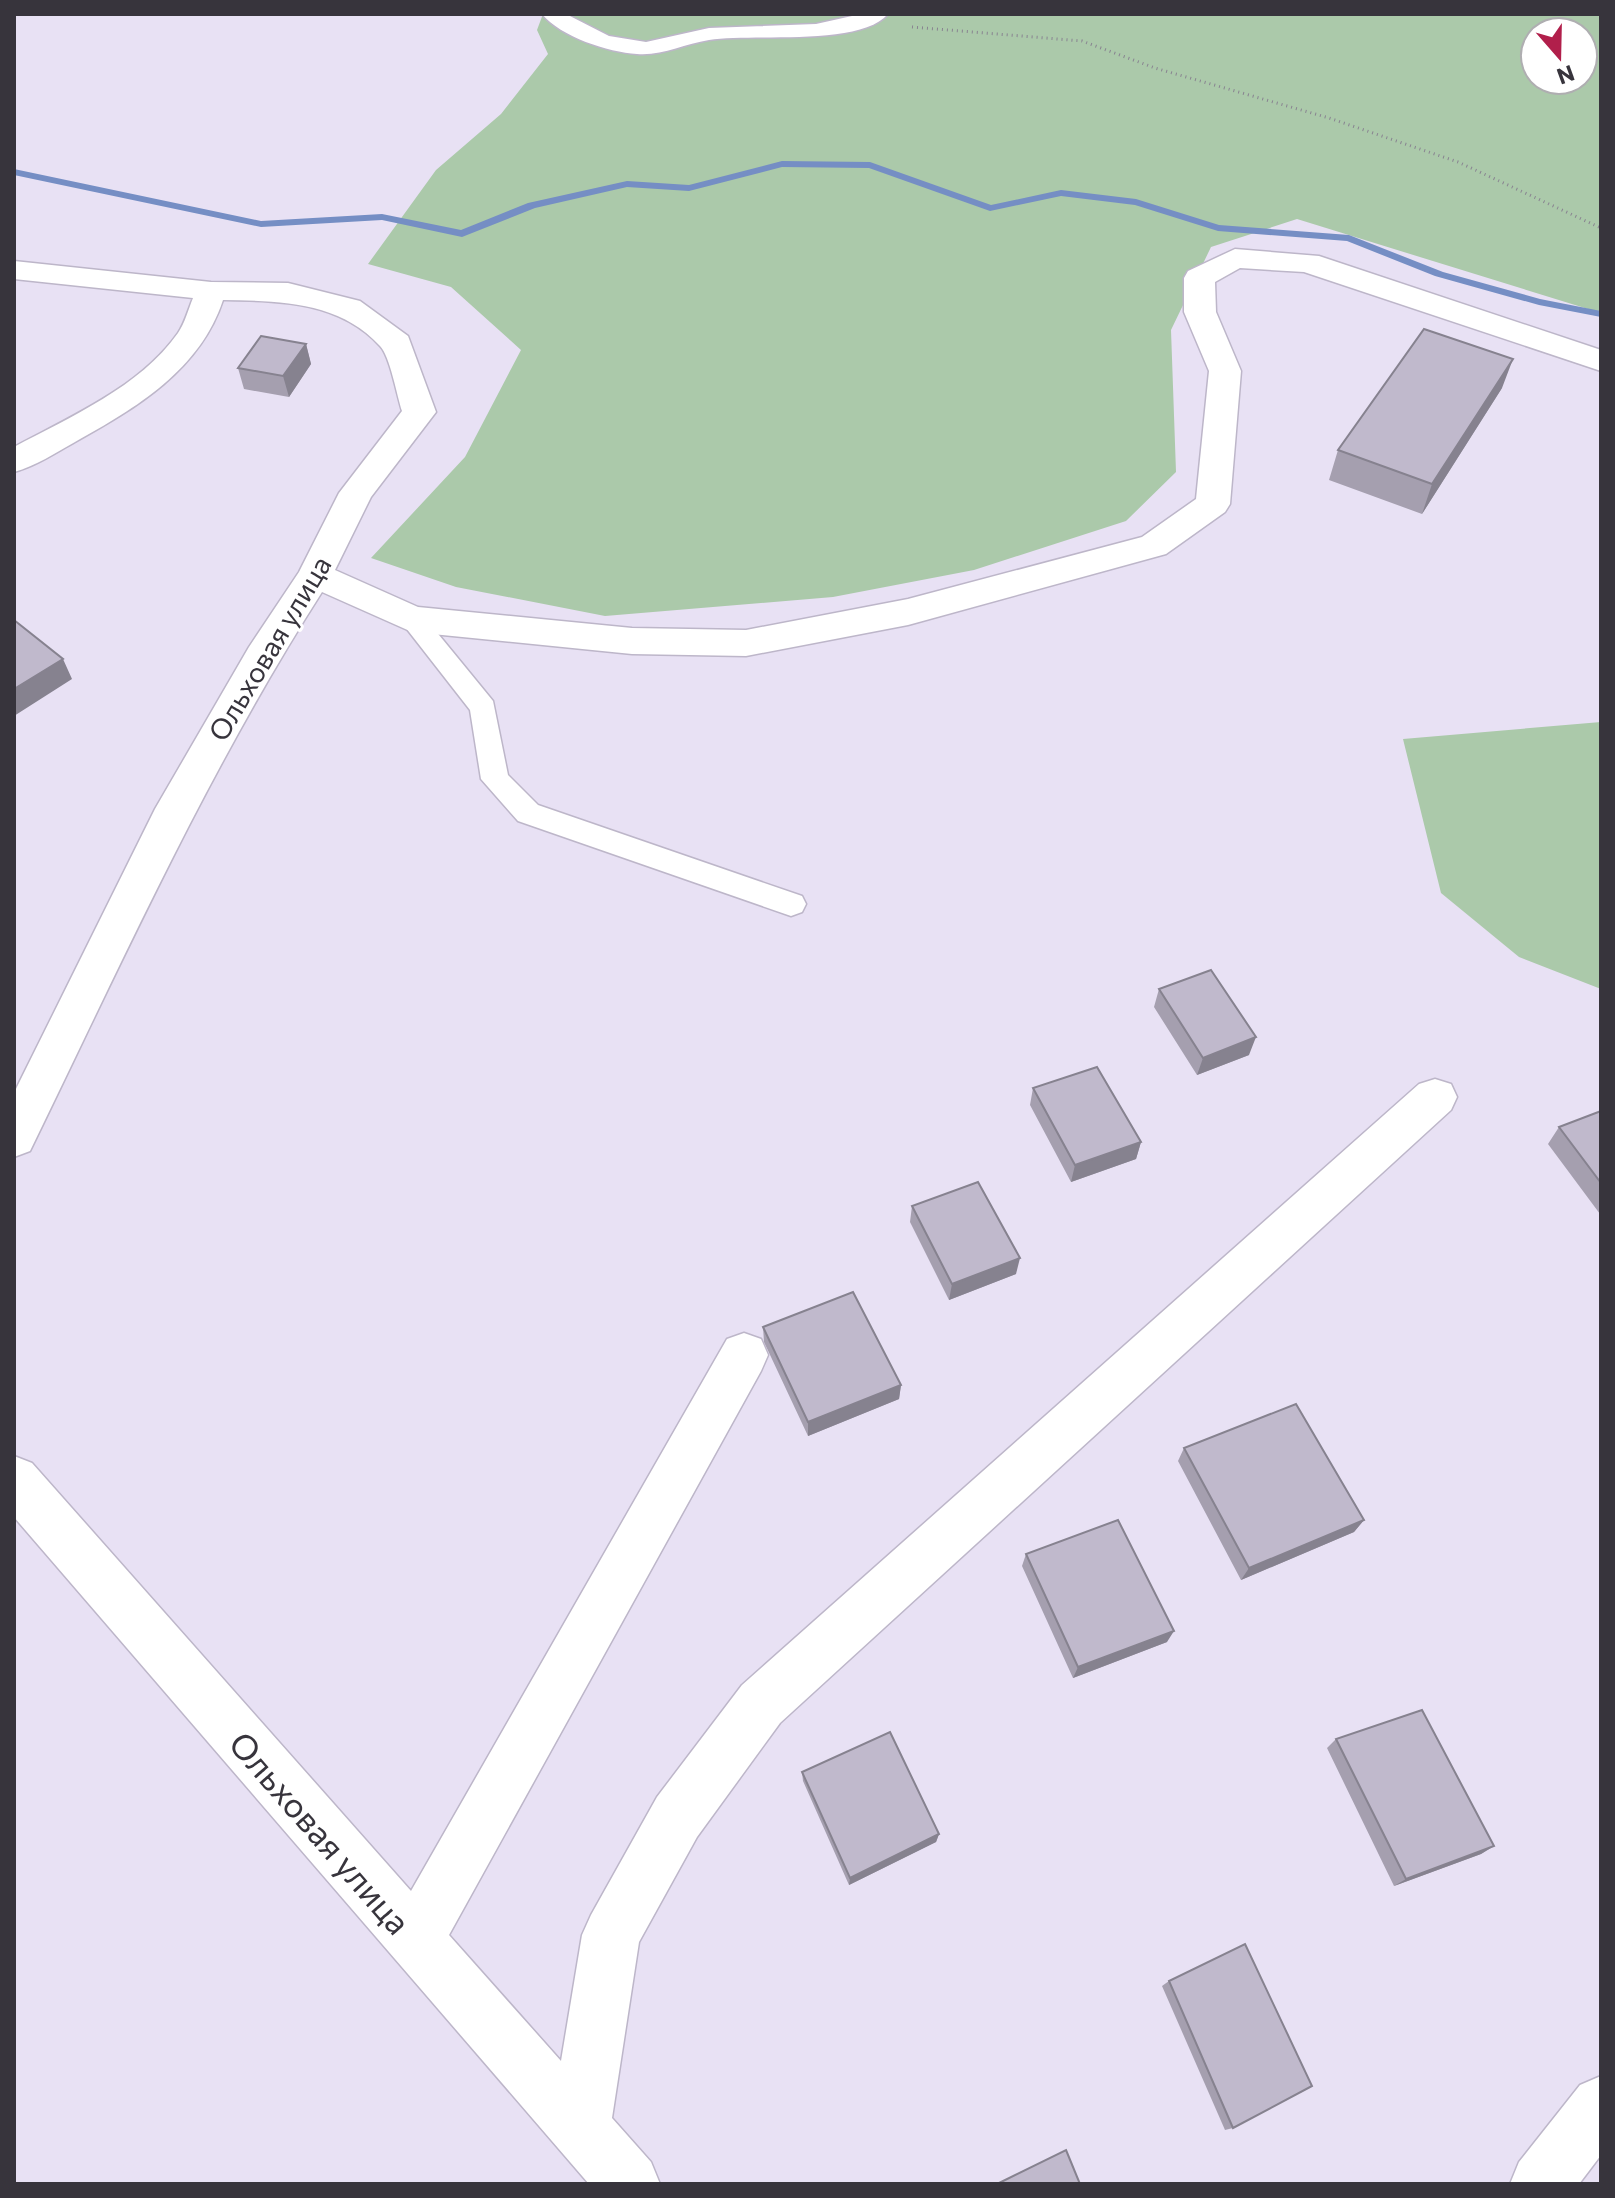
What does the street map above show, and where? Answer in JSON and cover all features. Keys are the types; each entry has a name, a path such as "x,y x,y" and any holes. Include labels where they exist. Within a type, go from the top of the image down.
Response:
{"street":[{"path":"315,575 412,619 632,641 746,643 908,612 1154,546 1213,504 1225,371 1200,312 1199,278 1235,258 1308,263 1601,361"},
{"path":"14,270 211,291 193,336 153,376 82,423 14,461"},
{"name":"Ольховая улица","path":"14,1138 175,809 262,656 315,575 356,493 419,412 397,343 349,308 288,292 211,291"},
{"path":"580,2128 611,1935 677,1817 761,1704 1435,1097"},
{"path":"415,1940 744,1355"},
{"name":"Ольховая улица","path":"14,1480 629,2184"},
{"path":"1541,2184 1601,2106"}],"lane":[{"path":"552,14 599,42 638,48 668,46 709,34 841,29 870,18"},
{"path":"412,619 483,708 495,779 528,813 791,904"}],"path":[{"path":"870,18 1082,41 1155,68 1329,118 1458,162 1601,228"}],"green space":[{"path":"543,14 1601,14 1601,313 1297,219 1211,247 1171,330 1176,472 1126,521 974,570 833,597 605,616 456,587 371,558 465,457 521,350 451,287 368,264 436,170 501,114 548,54 537,30"},
{"path":"1601,722 1601,989 1519,957 1441,893 1403,739"}],"building":[{"path":"1424,329 1513,359 1432,484 1338,450"},
{"path":"261,336 306,344 283,376 238,368"},
{"path":"14,620 63,659 14,689"},
{"path":"1211,970 1256,1037 1203,1058 1159,989"},
{"path":"1097,1067 1141,1142 1075,1165 1033,1088"},
{"path":"1601,1111 1601,1183 1559,1127"},
{"path":"978,1182 1020,1258 952,1284 912,1206"},
{"path":"853,1292 901,1385 808,1422 763,1327"},
{"path":"1296,1404 1364,1520 1249,1568 1184,1448"},
{"path":"1118,1520 1174,1631 1078,1667 1026,1554"},
{"path":"1422,1710 1494,1846 1406,1879 1336,1739"},
{"path":"890,1732 939,1834 850,1878 802,1772"},
{"path":"1245,1944 1312,2086 1233,2128 1169,1981"},
{"path":"1066,2150 1080,2184 997,2184"}],"waterway":[{"path":"14,172 261,224 382,217 462,234 532,205 627,184 689,188 782,164 870,165 990,208 1061,193 1136,202 1218,228 1349,238 1439,274 1539,302 1601,314"}]}
